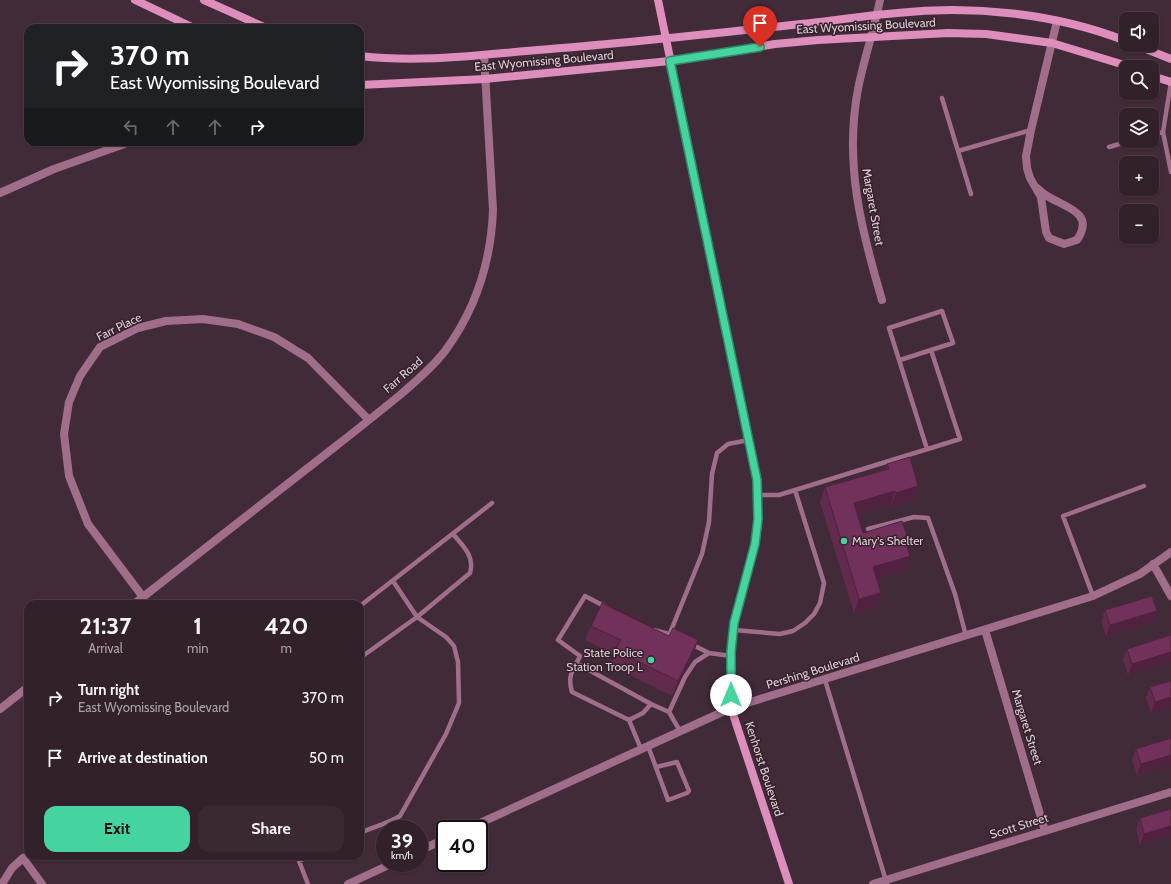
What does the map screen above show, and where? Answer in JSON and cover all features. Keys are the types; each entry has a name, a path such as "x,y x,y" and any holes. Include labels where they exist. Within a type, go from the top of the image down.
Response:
{"street":[{"path":"135,0 186,24"},
{"path":"204,0 257,24"},
{"name":"Kenhorst Boulevard","path":"658,0 749,440 758,495 758,519 755,544 739,600 734,630 731,656 731,708 789,884"},
{"name":"Margaret Street","path":"880,0 872,38 858,89 853,140 853,164 859,211 882,300"},
{"name":"East Wyomissing Boulevard","path":"364,56 419,60 484,56 666,40 897,13 973,11 1011,14 1057,22 1119,39"},
{"path":"1037,188 1047,196 1069,206 1081,217 1083,225 1082,233 1077,240 1064,244 1049,238 1046,232 1041,197 1030,178 1027,168 1026,156 1031,130 1057,22"},
{"name":"East Wyomissing Boulevard","path":"364,85 485,79 670,61 776,44 839,38 872,38 968,33 1012,36 1052,43 1119,63"},
{"path":"1154,52 1171,59"},
{"name":"Farr Road","path":"139,600 369,420 427,372 444,352 463,323 478,291 491,241 493,210 484,56"},
{"path":"1159,78 1171,82"},
{"path":"0,193 54,169 119,146"},
{"name":"Farr Place","path":"143,597 88,524 69,476 64,434 69,402 80,376 100,347 138,328 166,321 203,319 238,324 274,337 308,358 369,420"},
{"name":"Pershing Boulevard","path":"487,820 731,708 1093,596 1140,574 1171,552"},
{"path":"1153,564 1171,596"},
{"name":"Margaret Street","path":"985,630 1045,831"},
{"path":"0,709 24,690"},
{"name":"Scott Street","path":"873,884 886,882 1171,792"},
{"path":"2,884 12,868 23,858"},
{"path":"24,860 42,884"},
{"path":"348,884 376,871"}],"lane":[{"path":"1171,82 1163,132 1171,172"},
{"path":"942,98 971,194"},
{"path":"958,151 1031,130"},
{"path":"1159,133 1163,132"},
{"path":"1109,147 1119,144"},
{"path":"900,360 953,343 942,311 889,328 927,449"},
{"path":"758,495 779,495 960,439 931,350"},
{"path":"670,633 702,554 709,522 712,474 717,453 728,444 749,440"},
{"path":"1093,596 1063,516 1144,486"},
{"path":"734,630 780,634 793,631 805,623 814,614 820,603 824,583 796,490"},
{"path":"364,603 492,503"},
{"path":"868,529 914,517 928,518 955,594 966,636"},
{"path":"364,655 417,617 470,572 473,564 471,556 453,534"},
{"path":"393,581 417,617 446,636 454,646 458,662 459,704 446,734 418,787 400,816 394,820"},
{"path":"612,610 585,596 558,640 580,656 570,678 572,692 629,720 656,767 668,800 689,791 675,761 656,767"},
{"path":"651,629 670,633 682,639"},
{"path":"688,642 709,653 731,656"},
{"path":"669,712 688,672 695,662 709,653"},
{"path":"576,663 651,704 669,712 680,731"},
{"path":"825,680 886,882"},
{"path":"629,720 643,713 651,704"},
{"path":"364,831 376,826"},
{"path":"301,860 299,861 308,884"}],"building":[{"name":"Mary's Shelter","path":"910,457 918,486 854,503 863,533 902,521 907,536 904,537 910,556 873,567 881,593 859,599 825,487 889,469 887,464"},
{"path":"1152,596 1157,611 1110,625 1105,610"},
{"path":"602,603 669,636 673,628 698,640 678,681 615,650 621,640 591,626"},
{"path":"1171,635 1171,652 1132,664 1127,649"},
{"path":"1171,681 1171,697 1155,702 1150,687"},
{"path":"1171,738 1171,755 1141,764 1136,749"},
{"path":"1171,809 1171,826 1144,834 1140,818"}],"place":[{"name":"Mary's Shelter","path":"844,541"},
{"name":"State Police Station Troop L","path":"651,660"}],"route":[{"path":"731,695 731,652 734,623 755,544 758,519 757,480 670,61 760,47"}]}
